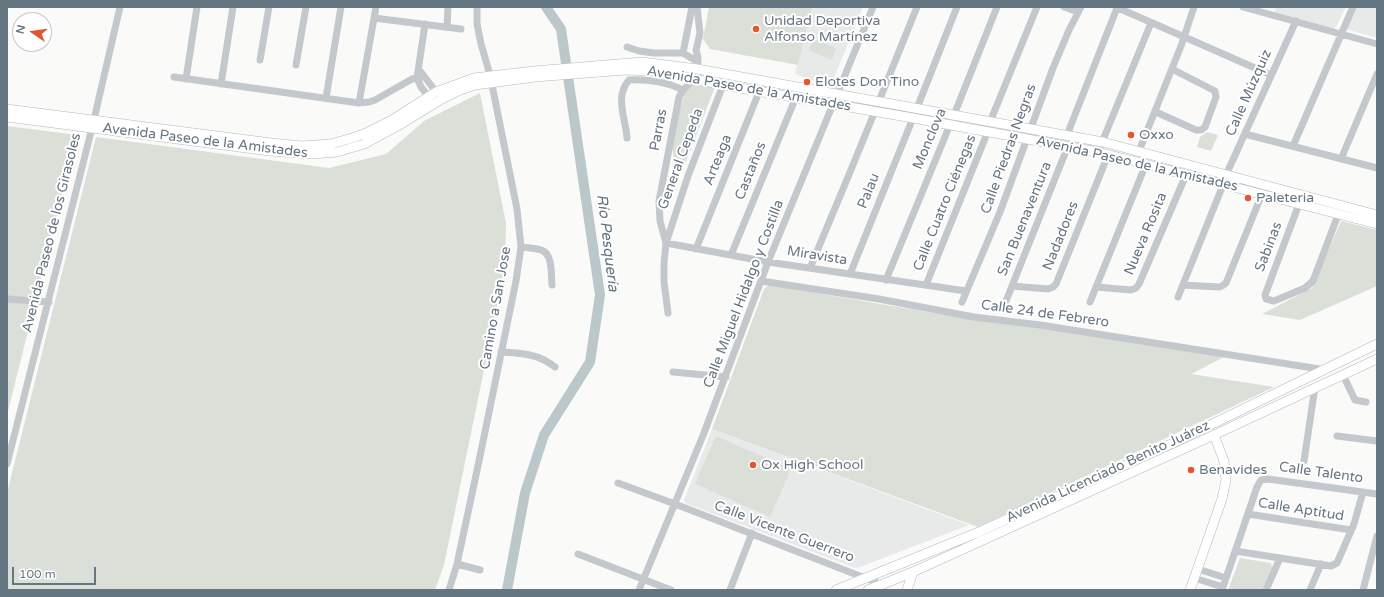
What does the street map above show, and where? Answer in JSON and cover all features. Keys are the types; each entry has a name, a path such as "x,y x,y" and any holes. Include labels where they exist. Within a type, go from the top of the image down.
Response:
{"street":[{"name":"Avenida Paseo de los Girasoles","path":"7,464 120,7"},
{"path":"186,79 198,7"},
{"path":"220,84 233,7"},
{"path":"260,60 269,7"},
{"path":"296,65 306,7"},
{"path":"326,98 341,7"},
{"path":"359,102 376,7"},
{"path":"448,7 448,27"},
{"name":"Camino a San Jose","path":"449,590 457,564 516,281 521,247 517,209 490,79 478,31 477,7"},
{"path":"683,53 692,7"},
{"name":"Parras","path":"668,313 664,282 666,243 660,221 659,201 679,97 694,78 698,66 696,50 700,33 697,7"},
{"name":"Calle Miguel Hidalgo y Costilla","path":"639,590 726,377 768,262 873,7"},
{"path":"879,101 917,7"},
{"path":"917,108 957,7"},
{"name":"Monclova","path":"886,280 997,7"},
{"name":"Calle Cuatro Ciénegas","path":"990,122 1037,7"},
{"path":"1064,7 1079,9"},
{"path":"1067,135 1116,7 1271,75"},
{"path":"1140,151 1156,112 1194,7"},
{"path":"1244,7 1257,9 1377,44"},
{"path":"1293,146 1340,34 1353,7"},
{"name":"Calle Piedras Negras","path":"962,302 1000,212 1053,68 1079,9"},
{"path":"374,18 461,29"},
{"name":"Calle Múzquiz","path":"1226,175 1296,21"},
{"path":"1098,152 1151,23"},
{"path":"425,24 418,69 421,77 432,94"},
{"path":"627,47 639,51 654,53 683,53 698,66"},
{"name":"Avenida Paseo de la Amistades","path":"7,117 92,124 302,146 331,144 364,134 392,120 432,94 474,78 490,79 534,74 675,70 698,66 763,81 1103,142 1226,175 1262,194 1300,204 1312,202 1338,215 1377,224"},
{"path":"1156,112 1196,130 1201,130 1205,127 1216,97 1214,91 1172,69"},
{"name":"Avenida Paseo de la Amistades","path":"675,70 694,78 723,85 950,124 1098,152 1223,185 1241,184 1312,202 1377,215"},
{"path":"1341,158 1377,74"},
{"path":"174,77 359,102 369,102 375,100 421,77"},
{"name":"Avenida Paseo de la Amistades","path":"7,109 92,124 270,151 319,154 337,152 364,144 397,127 431,105 460,90 490,79"},
{"path":"627,138 621,98 623,86 629,80 642,80 676,86 683,90"},
{"name":"Arteaga","path":"696,249 763,81"},
{"name":"General Cepeda","path":"666,243 688,176 723,85"},
{"name":"Castaños","path":"731,256 796,97"},
{"path":"810,268 875,111"},
{"name":"Palau","path":"850,274 913,118"},
{"name":"Calle Cuatro Ciénegas","path":"926,285 988,131"},
{"path":"1245,134 1377,168"},
{"name":"San Buenaventura","path":"1006,301 1068,146"},
{"name":"Nadadores","path":"1012,286 1048,289 1056,284 1108,155"},
{"path":"1169,170 1173,160"},
{"path":"1090,302 1146,164"},
{"name":"Nueva Rosita","path":"1096,287 1131,290 1136,288 1186,175"},
{"path":"1178,297 1223,185"},
{"path":"1183,285 1218,287 1226,283 1262,194"},
{"name":"Sabinas","path":"1300,204 1265,296 1266,299 1274,301 1305,288 1313,281 1338,215"},
{"name":"Miravista","path":"666,243 768,262 886,280 966,290"},
{"path":"521,247 541,250 547,253 549,258 552,285"},
{"name":"Calle 24 de Febrero","path":"761,281 879,299 974,317 1040,325 1326,370"},
{"path":"7,299 48,302"},
{"name":"Avenida Licenciado Benito Juárez","path":"836,590 979,532 1171,444 1377,344"},
{"path":"501,352 529,354 555,366"},
{"name":"Avenida Licenciado Benito Juárez","path":"868,590 913,572 1377,359"},
{"path":"673,372 726,377"},
{"path":"1343,375 1355,400 1366,402"},
{"path":"1304,461 1315,387"},
{"path":"1190,590 1222,499 1226,480 1224,461 1214,435"},
{"path":"1337,436 1377,442"},
{"path":"1171,444 1176,452"},
{"name":"Calle Talento","path":"1248,514 1257,487 1261,480 1268,479 1377,494"},
{"name":"Calle Vicente Guerrero","path":"618,484 752,533 883,584"},
{"path":"1235,552 1335,566 1351,530 1363,492"},
{"path":"1194,578 1222,588 1248,514"},
{"name":"Calle Aptitud","path":"1248,514 1351,530"},
{"path":"730,590 752,533"},
{"path":"1363,590 1377,536"},
{"path":"578,554 671,590"},
{"path":"1266,590 1280,558"},
{"path":"457,564 480,570"},
{"path":"1310,590 1321,564"},
{"path":"1198,569 1226,578"},
{"path":"907,590 913,572"}],"shaded area":[{"name":"Unidad Deportiva Alfonso Martínez","path":"709,7 812,7 798,65 710,49 703,39"},
{"path":"812,7 863,7 832,83 828,86 795,74"},
{"path":"1276,7 1346,7 1337,25 1332,31 1273,16"},
{"path":"1356,7 1377,7 1377,38 1349,30 1347,27"},
{"path":"813,39 836,48 832,60 809,50"},
{"path":"688,82 715,87 682,172 676,170 672,147 677,118"},
{"path":"480,93 506,223 505,267 444,565 435,590 7,590 7,493 96,137 329,168 386,154 424,121"},
{"path":"7,126 77,135 7,415"},
{"path":"1207,132 1218,135 1211,151 1197,147 1200,137"},
{"path":"1341,221 1377,230 1377,286 1300,320 1262,314 1312,288"},
{"path":"769,285 969,319 1040,327 1226,356 1191,374 1274,387 978,527 712,429 764,289"},
{"name":"Ox High School","path":"712,429 969,525 855,568 685,503 684,500"},
{"path":"716,436 791,469 770,517 695,484"},
{"path":"1240,558 1271,563 1272,568 1262,590 1228,590"}],"waterway":[{"name":"Río Pesquería","path":"507,590 525,493 544,435 590,362 600,295 561,29 546,7"}],"place":[{"name":"Unidad Deportiva Alfonso Martínez","path":"756,29"},
{"name":"Elotes Don Tino","path":"807,82"},
{"name":"Oxxo","path":"1131,135"},
{"name":"Paleteria","path":"1248,198"},
{"name":"Ox High School","path":"753,465"},
{"name":"Benavides","path":"1191,470"}]}
